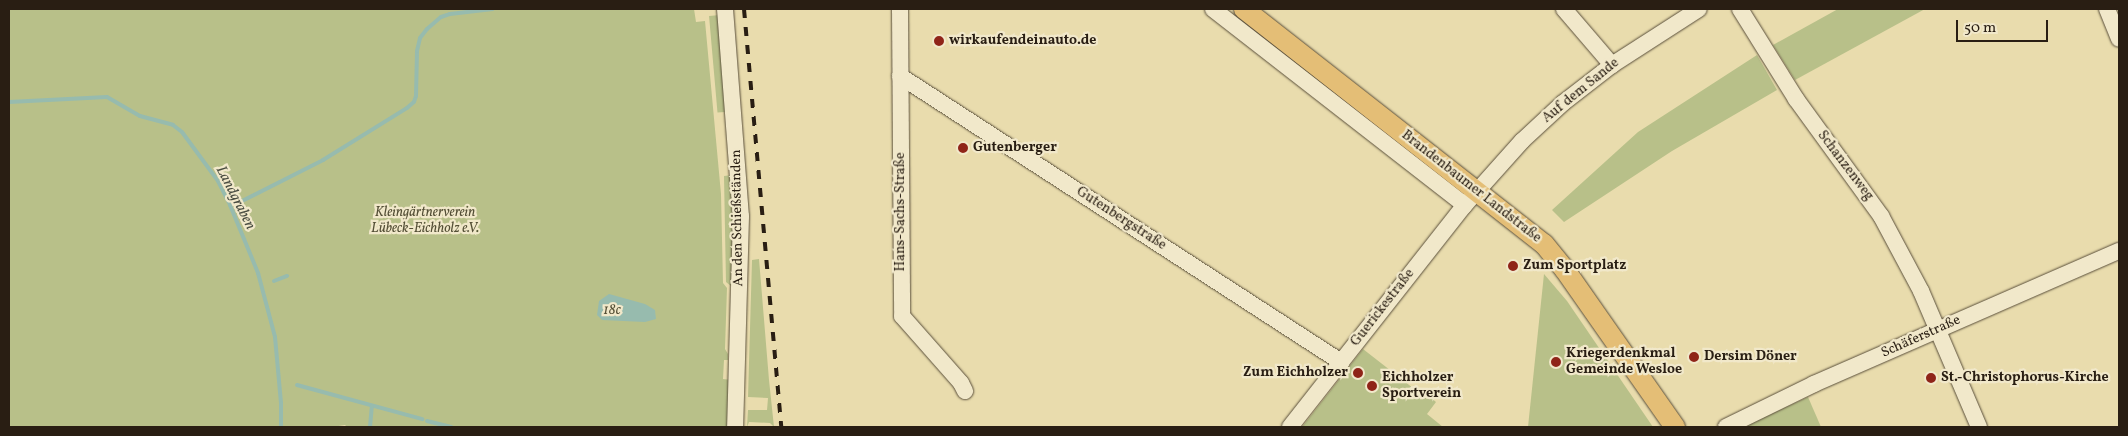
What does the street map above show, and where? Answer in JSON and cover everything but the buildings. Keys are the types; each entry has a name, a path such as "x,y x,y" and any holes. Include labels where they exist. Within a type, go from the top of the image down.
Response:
{"main road":[{"name":"Brandenbaumer Landstraße","path":"1244,9 1471,198 1538,239 1557,259 1675,427"}],"street":[{"name":"An den Schießständen","path":"725,9 741,209 735,427"},
{"name":"Hans-Sachs-Straße","path":"900,9 902,316 961,383 965,392"},
{"name":"Brandenbaumer Landstraße","path":"1213,9 1471,198"},
{"path":"1564,9 1612,65"},
{"name":"Auf dem Sande","path":"1471,198 1522,141 1564,103 1612,65 1699,9"},
{"name":"Schanzenweg","path":"1740,9 1796,99 1881,216 1905,258 1979,427"},
{"path":"2107,9 2119,39"},
{"name":"Gutenbergstraße","path":"900,76 1341,362"},
{"name":"Guerickestraße","path":"1290,427 1471,198"},
{"name":"Schäferstraße","path":"1726,427 1814,384 2119,251"}],"green space":[{"path":"9,9 694,9 696,22 705,21 721,194 723,283 727,288 725,349 728,354 728,360 724,360 723,379 731,380 729,427 347,427 345,425 332,427 9,427"},
{"path":"1838,9 1925,9 1795,80 1773,45"},
{"path":"720,15 728,112 717,113 709,16"},
{"path":"1757,55 1777,90 1672,151 1564,222 1552,210 1638,132"},
{"path":"733,175 734,283 731,286 726,282 724,176"},
{"path":"759,259 774,427 770,423 749,422 747,427 748,410 767,410 768,398 748,397 752,260"},
{"path":"1544,274 1567,301 1653,427 1528,427"},
{"name":"Eichholzer Sportverein","path":"1363,349 1427,399 1430,397 1436,402 1427,414 1443,427 1302,427"},
{"path":"1808,397 1821,427 1745,427 1762,418"}],"water":[{"path":"609,294 645,304 655,310 656,319 645,322 602,320 597,315 599,301"}],"waterway":[{"path":"242,201 323,160 407,108 414,102 416,96 417,51 420,38 427,29 441,17 450,14 493,9"},
{"name":"Landgraben","path":"9,102 107,97 140,116 173,125 182,132 218,181 258,273 275,337 281,403 281,427"},
{"path":"274,281 287,276"},
{"path":"297,385 422,419"},
{"path":"370,427 372,406"},
{"path":"427,421 451,427"}],"railway":[{"path":"744,9 781,427"}],"place":[{"name":"wirkaufendeinauto.de","path":"939,41"},
{"name":"Gutenberger","path":"963,148"},
{"name":"Zum Sportplatz","path":"1513,266"},
{"name":"Dersim Döner","path":"1694,357"},
{"name":"Kriegerdenkmal Gemeinde Wesloe","path":"1556,362"},
{"name":"Zum Eichholzer","path":"1358,373"},
{"name":"St.-Christophorus-Kirche","path":"1931,378"},
{"name":"Eichholzer Sportverein","path":"1372,386"}],"park label":[{"name":"Kleingärtnerverein Lübeck-Eichholz e.V.","path":"425,222"},
{"name":"18c","path":"612,311"}]}
